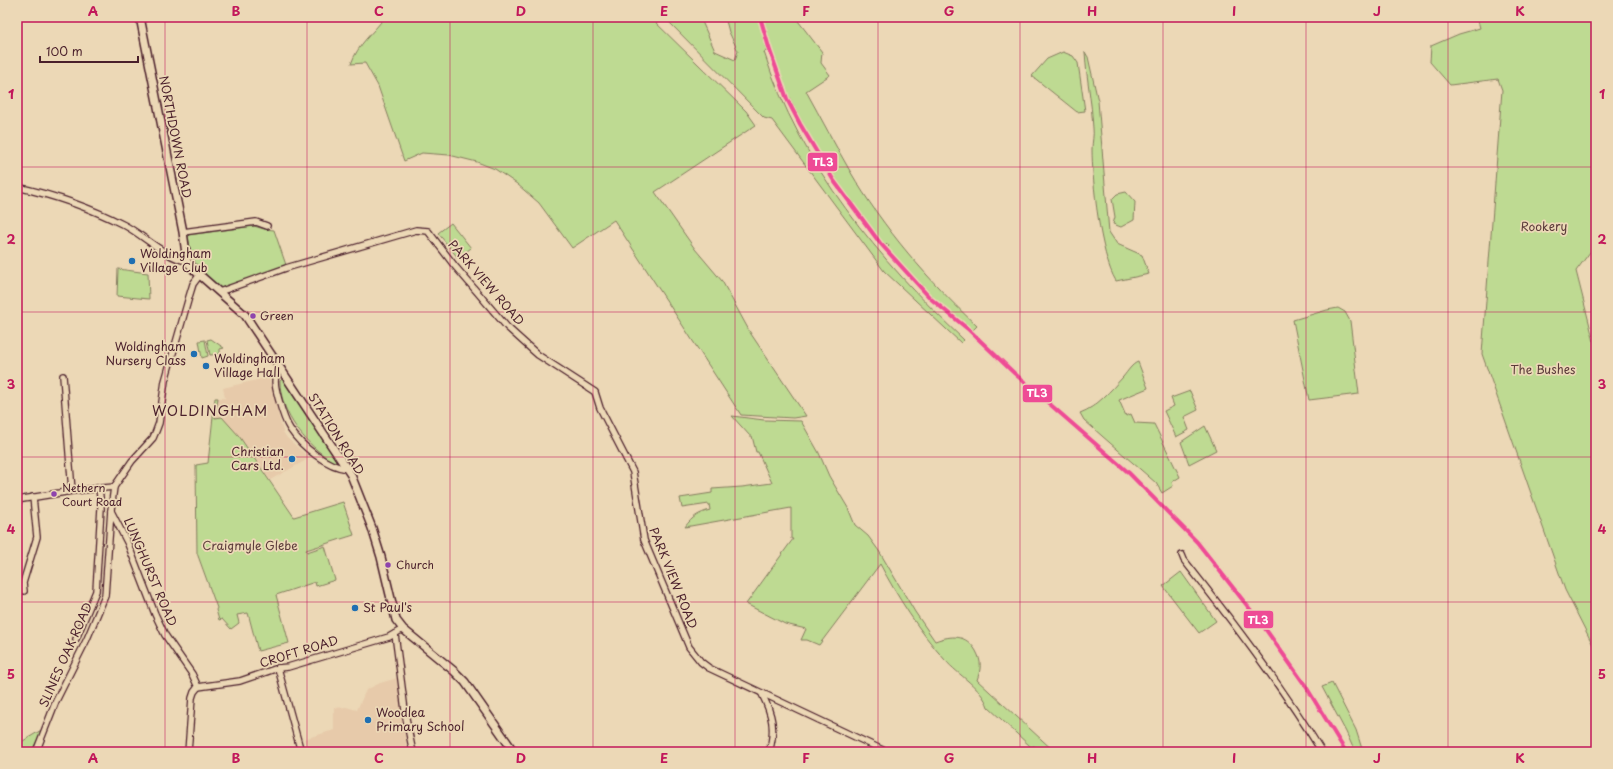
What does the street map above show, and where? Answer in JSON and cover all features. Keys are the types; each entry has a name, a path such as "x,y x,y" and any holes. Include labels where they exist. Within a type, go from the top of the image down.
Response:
{"street":[{"name":"NORTHDOWN ROAD","path":"140,17 188,261"},
{"path":"17,187 58,198 107,217 179,260 188,261"},
{"path":"183,232 256,222 267,226"},
{"name":"PARK VIEW ROAD","path":"219,292 286,268 416,230 428,232 507,327 538,355 595,392 600,408 632,472 644,540 689,647 701,662 709,668 887,752"},
{"name":"STATION ROAD","path":"188,261 199,276 244,315 348,469 372,528 381,557 396,620 403,629 454,671 465,682 514,752"},
{"name":"SLINES OAK ROAD","path":"36,752 56,700 88,639 105,596 114,486 132,460 152,438 159,423 164,381 189,297 199,276"},
{"path":"279,368 275,375 275,386 285,419 291,430 318,456 331,465 348,469"},
{"path":"63,376 72,491"},
{"path":"17,500 114,486"},
{"path":"76,639 96,590 101,508 99,487"},
{"path":"24,591 23,583 37,537 33,497"},
{"name":"LUNGHURST ROAD","path":"111,510 128,544 154,614 165,635 192,674 198,687"},
{"path":"1182,555 1184,560 1239,630 1296,709 1322,752"},
{"name":"CROFT ROAD","path":"198,687 240,681 278,668 288,667 389,637 403,629"},
{"path":"395,634 406,718 414,752"},
{"path":"278,668 301,752"},
{"path":"188,752 192,698 198,687"},
{"path":"762,693 770,710 772,721 773,730 769,752"}],"shaded area":[{"path":"269,377 283,432 287,438 310,458 270,480 239,436 215,418 218,398 225,398 223,388"},
{"name":"Woodlea Primary School","path":"397,678 407,748 409,752 308,752 304,739 334,730 334,708 346,707 357,710 366,690 380,683"}],"green space":[{"path":"385,17 650,17 746,111 756,125 655,192 695,249 722,281 751,334 806,416 793,418 741,415 614,220 572,248 539,203 517,184 495,169 477,162 449,155 422,153 404,161 378,86 365,63 351,64 358,50"},
{"path":"664,17 700,17 715,51 735,60 738,51 729,32 725,17 795,17 822,52 821,63 830,75 806,91 833,141 863,192 892,233 924,272 977,326 969,334 933,298 887,248 889,246 887,243 885,245 843,191 818,151 796,110 784,85 771,49 764,52 779,94 798,133 821,172 873,244 932,309 964,340 961,343 884,271 772,120 764,118"},
{"path":"1477,17 1596,17 1596,244 1576,271 1596,350 1596,651 1565,590 1482,354 1502,90 1498,79 1450,85 1430,62 1431,46 1459,34 1480,28"},
{"path":"1063,52 1073,56 1078,63 1085,111 1077,112 1032,76 1047,59"},
{"path":"1085,52 1088,57 1098,101 1109,232 1117,244 1142,255 1149,274 1116,281 1110,269 1101,236 1095,198 1092,163 1092,118"},
{"path":"1126,192 1135,202 1134,220 1121,227 1113,224 1115,217 1112,199 1117,194"},
{"path":"451,223 471,248 458,258 438,233"},
{"path":"254,226 274,230 286,265 224,288 220,288 197,265 191,253 188,235"},
{"path":"118,269 148,273 149,299 117,296"},
{"path":"1338,308 1345,312 1350,321 1359,394 1309,400 1293,320"},
{"path":"211,339 224,348 220,349 220,354 210,355 207,340"},
{"path":"205,340 208,356 202,358 199,341"},
{"path":"1138,362 1148,388 1119,400 1126,416 1131,414 1135,423 1154,424 1180,477 1172,482 1173,486 1162,493 1156,483 1084,420 1080,413 1092,407 1103,398 1132,366"},
{"path":"282,379 338,463 330,460 306,440 293,422 283,402 280,381"},
{"path":"1190,391 1198,410 1184,417 1189,430 1176,437 1164,411 1174,406 1171,398"},
{"name":"Craigmyle Glebe","path":"215,398 218,398 215,418 222,417 239,436 294,517 343,502 354,535 306,550 307,552 325,546 335,580 316,586 315,582 276,595 289,643 258,651 248,613 237,615 239,623 231,629 222,619 219,620 216,610 217,608 197,553 196,465 208,463"},
{"path":"732,416 764,420 801,421 819,453 829,476 848,508 855,525 868,536 879,551 915,612 935,641 958,637 968,641 976,651 980,662 977,680 1055,752 1042,752 1034,746 1031,747 988,707 981,694 950,666 926,638 902,602 880,564 819,645 807,640 801,640 806,629 785,624 746,604 793,539 791,539 791,508 685,527 696,516 710,510 709,504 682,508 680,498 712,493 712,489 772,483 758,452 756,452 752,436 750,436"},
{"path":"1205,426 1216,450 1189,464 1181,442"},
{"path":"1181,572 1216,621 1199,633 1163,586"},
{"path":"1332,683 1356,730 1363,752 1355,752 1322,687"},
{"path":"43,729 31,752 17,752 17,739 23,741"}],"transit line":[{"name":"TL3","path":"760,17 787,99 800,124 834,181 880,243 931,299 969,330 1014,373 1129,473 1197,542 1264,627 1305,685 1346,752"}],"place":[{"name":"Woldingham Village Club","path":"132,261"},
{"name":"Green","path":"253,316"},
{"name":"Woldingham Nursery Class","path":"194,354"},
{"name":"Woldingham Village Hall","path":"206,366"},
{"name":"Christian Cars Ltd.","path":"292,459"},
{"name":"Nethern Court Road","path":"54,494"},
{"name":"Church","path":"388,565"},
{"name":"St Paul's","path":"355,608"},
{"name":"Woodlea Primary School","path":"368,720"}],"district":[{"name":"WOLDINGHAM","path":"210,411"}],"park label":[{"name":"Rookery","path":"1544,227"},
{"name":"The Bushes","path":"1543,370"}]}
